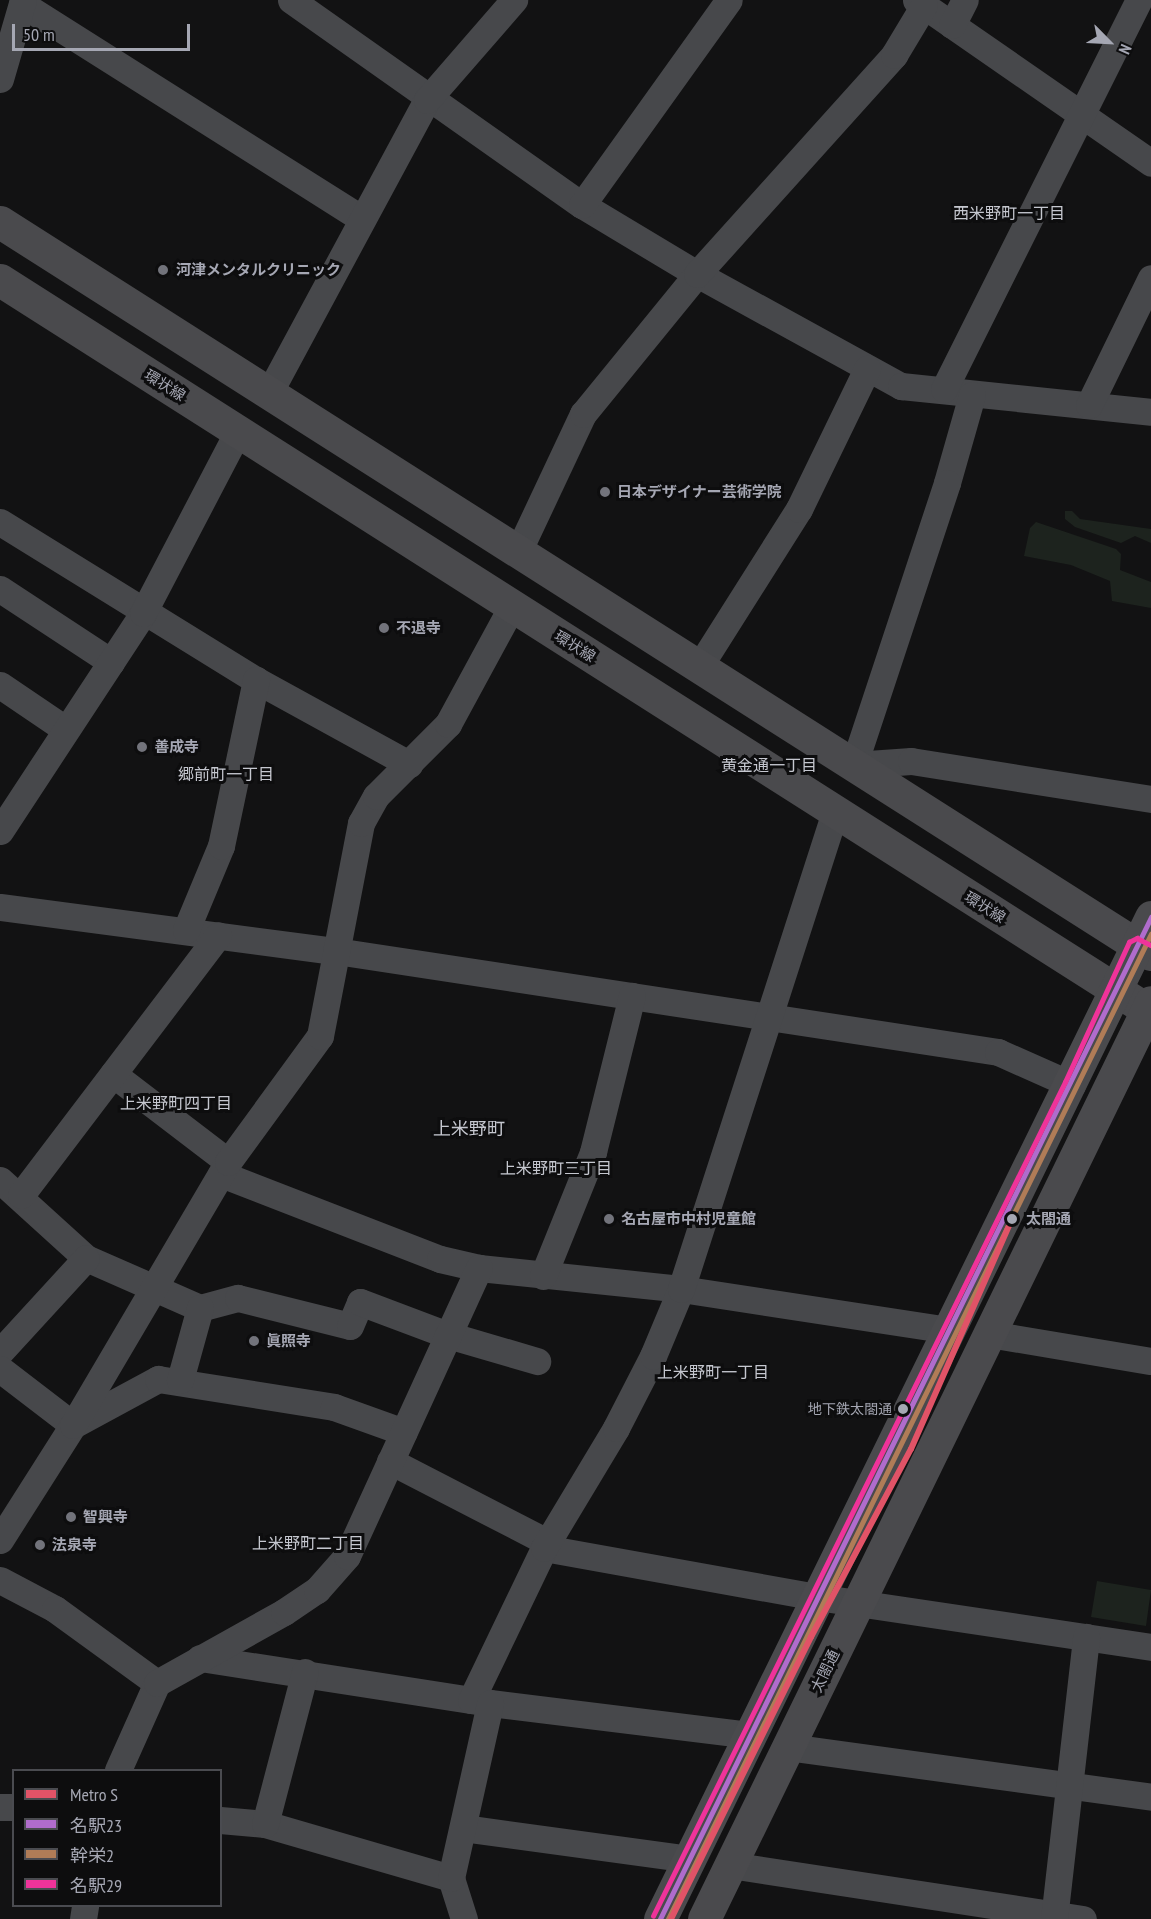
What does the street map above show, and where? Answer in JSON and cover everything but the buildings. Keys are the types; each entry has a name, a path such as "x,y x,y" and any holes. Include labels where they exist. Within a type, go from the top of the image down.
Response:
{"main road":[{"path":"0,222 854,765 1146,938 1114,989 1072,1085 948,1329 660,1919"},
{"name":"環状線","path":"0,280 1114,989 1150,1008"},
{"name":"太閤通","path":"704,1919 1150,1008"}],"street":[{"path":"269,393 361,218 427,99 514,0"},
{"path":"582,205 729,0"},
{"path":"952,25 965,0"},
{"path":"944,389 1139,0"},
{"path":"293,1 427,99 582,205 696,274 901,386 1151,412"},
{"path":"0,79 22,2 361,218"},
{"path":"518,552 583,414 696,274 894,55 920,3 1151,163"},
{"path":"1089,405 1151,278"},
{"path":"699,667 799,509 867,369"},
{"path":"972,395 854,765 911,761 1151,800"},
{"path":"0,831 143,613 238,431"},
{"path":"0,522 143,613 256,680 409,764"},
{"path":"0,589 111,662"},
{"path":"0,1539 73,1425 224,1168 320,1036 362,823 376,796 448,724 512,606"},
{"path":"186,930 221,846 256,680"},
{"path":"0,685 65,729"},
{"path":"464,1919 450,1878 463,1828 480,1702 545,1545 619,1423 653,1356 681,1289 772,1016 835,812"},
{"path":"0,907 336,951 998,1052 1072,1085"},
{"path":"218,935 113,1074 10,1188 86,1258 200,1308 238,1298 350,1326 360,1302 448,1335 537,1361"},
{"path":"543,1276 593,1152 632,996"},
{"path":"113,1074 224,1168 441,1259 478,1268 681,1289 948,1329"},
{"path":"0,1352 86,1258"},
{"path":"118,1769 157,1683 317,1590 347,1556 478,1268"},
{"path":"180,1380 200,1308"},
{"path":"989,1334 1151,1361"},
{"path":"0,1369 73,1425"},
{"path":"73,1425 158,1379 180,1380 334,1407 404,1432"},
{"path":"390,1461 545,1545 817,1597 1151,1647"},
{"path":"0,1580 55,1609 157,1683"},
{"path":"1054,1917 1086,1637"},
{"path":"200,1658 305,1672 480,1702 749,1735"},
{"path":"265,1824 305,1672"},
{"path":"788,1747 1151,1797"},
{"path":"222,1820 265,1824 450,1878"},
{"path":"463,1828 689,1859"},
{"path":"730,1865 1054,1917 1083,1919"}],"shaded area":[{"path":"1065,511 1072,511 1080,519 1151,529 1151,543 1135,536 1121,543 1075,527 1065,519"},
{"path":"1036,522 1116,549 1121,554 1120,570 1151,582 1151,608 1112,601 1110,581 1071,565 1024,556 1030,528"},
{"path":"1097,1581 1151,1590 1146,1626 1091,1617"}],"metro line":[{"name":"S","path":"671,1919 811,1637 911,1449 1013,1217"}],"transit line":[{"name":"名駅23","path":"660,1919 1151,917"},
{"name":"幹栄2","path":"668,1919 1151,934"},
{"name":"名駅29","path":"653,1916 1065,1082 1129,942 1137,938 1151,945"}],"place":[{"name":"河津メンタルクリニック","path":"163,270"},
{"name":"日本デザイナー芸術学院","path":"605,492"},
{"name":"不退寺","path":"384,628"},
{"name":"善成寺","path":"142,747"},
{"name":"名古屋市中村児童館","path":"609,1219"},
{"name":"太閤通","path":"1012,1219"},
{"name":"眞照寺","path":"254,1341"},
{"name":"地下鉄太閤通","path":"903,1409"},
{"name":"智興寺","path":"71,1517"},
{"name":"法泉寺","path":"40,1545"}],"district":[{"name":"西米野町一丁目","path":"1009,213"},
{"name":"黄金通一丁目","path":"769,765"},
{"name":"郷前町一丁目","path":"226,774"},
{"name":"上米野町四丁目","path":"176,1103"},
{"name":"上米野町","path":"469,1129"},
{"name":"上米野町三丁目","path":"556,1168"},
{"name":"上米野町一丁目","path":"713,1372"},
{"name":"上米野町二丁目","path":"308,1543"}]}
